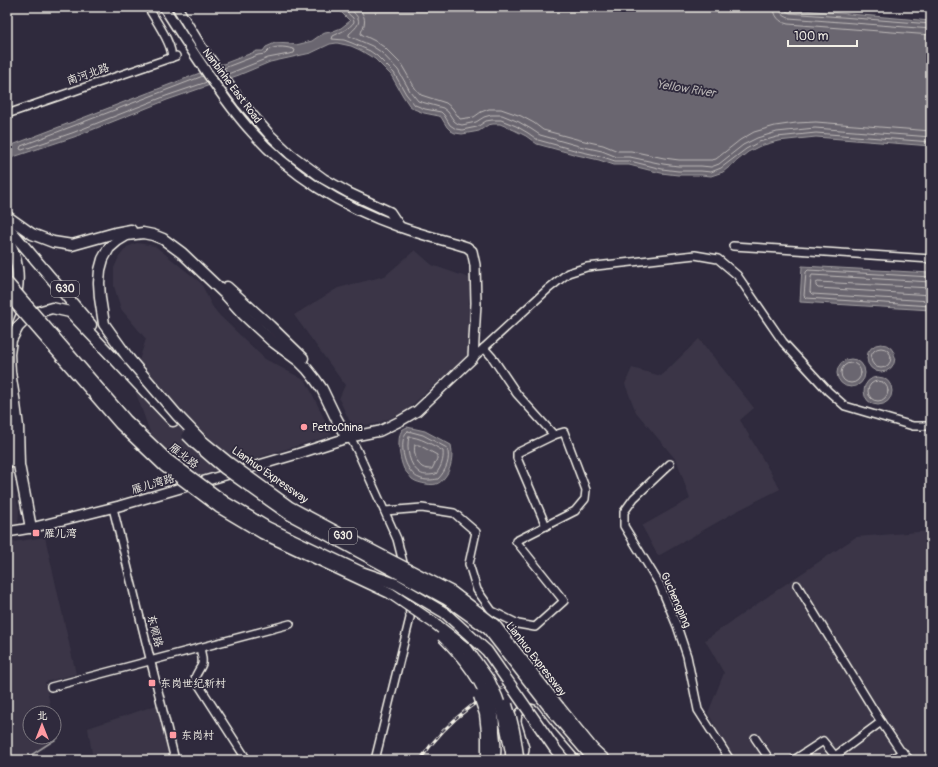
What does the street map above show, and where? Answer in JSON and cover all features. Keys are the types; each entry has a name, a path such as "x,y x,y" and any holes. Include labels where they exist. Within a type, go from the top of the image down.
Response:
{"highway":[{"name":"Lianhuo Expressway","path":"7,219 173,421 196,444 225,469 287,513 446,599 488,629 555,709 604,760"},
{"path":"7,219 32,234 53,242 72,245 131,230 160,232 170,237 270,326 314,371 325,387 339,413 349,437"},
{"path":"124,362 104,324 100,298 100,270 103,259 109,248 127,235 143,233 163,239 182,253 272,341 299,361 322,389 336,418 349,437"},
{"path":"7,237 13,249 18,269 18,287 14,304 7,321"},
{"name":"雁北路","path":"7,282 126,420 168,460 225,502 266,526 393,589"},
{"name":"雁北路","path":"7,294 120,424 164,466 220,508 262,533 393,589"},
{"path":"29,528 19,465 18,427 10,372 9,354 11,340 18,327 31,314 52,308 70,312 124,362"},
{"name":"Lianhuo Expressway","path":"124,362 200,439 228,462 290,507 452,592 495,625 555,709 594,760"},
{"path":"7,414 8,428 21,496 29,528"},
{"path":"393,589 416,596 445,613 487,651 564,760"},
{"path":"393,589 456,650 471,668 483,689 492,712 496,753 494,760"},
{"path":"416,596 469,640 495,678 505,698 511,718 516,740 518,760"},
{"path":"418,612 452,651 478,690 485,714 487,732 487,760"},
{"path":"418,612 467,649 489,680 503,714 511,752 511,760"}],"main road":[{"name":"Nanbinhe East Road","path":"164,7 194,54 233,110 251,132 272,152 306,180 371,216 400,227 467,247 472,251 475,265 476,303 474,358"},
{"name":"Nanbinhe East Road","path":"177,7 202,48 242,103 259,124 279,144 312,171 348,193 390,212 400,227"},
{"name":"雁儿湾路","path":"7,532 113,508 297,454 349,437 380,430 400,421 416,411 474,358"}],"street":[{"name":"南河北路","path":"7,114 174,57 168,41 148,7"},
{"path":"733,246 931,259"},
{"path":"474,358 548,289 568,273 587,267 695,255 718,259 737,275 783,342 828,391 845,406 913,426 931,426"},
{"path":"484,348 492,357 517,394 554,435"},
{"path":"385,511 422,508 454,513 476,532 469,564 477,590 492,611 518,624 535,627 564,601 516,541 546,526 574,511 585,499 586,490 564,432 554,435 517,453 517,458 546,526"},
{"path":"349,437 357,450 397,538 408,582 410,618 375,760"},
{"name":"Guchengping","path":"670,464 634,498 624,512 624,526 660,585 677,626 687,656 698,710 730,760"},
{"name":"东顺路","path":"113,508 175,760"},
{"path":"797,585 882,722 910,760"},
{"path":"51,687 290,624"},
{"path":"200,648 202,664 196,674 195,679 247,760"},
{"path":"518,760 524,754 525,748 517,718 520,711 531,708 534,709 576,760"},
{"path":"794,760 823,741 835,756 882,722"},
{"path":"755,738 770,760"},
{"path":"890,760 903,752"}],"shaded area":[{"path":"137,243 155,246 201,283 212,306 219,315 265,359 306,381 332,435 169,485 132,382 146,339 121,309 114,286 114,268 119,257 127,247"},
{"path":"415,250 432,265 469,278 469,355 404,413 375,424 352,426 339,399 345,385 294,315 338,288 385,276"},
{"path":"699,339 754,408 740,420 780,489 735,512 658,556 642,526 690,499 677,461 636,412 625,384 632,368 661,376"},
{"path":"7,468 19,509 18,524 7,526"},
{"path":"931,531 931,760 919,760 903,745 880,760 734,760 708,713 724,673 705,640 856,537"},
{"path":"45,537 76,674 45,682 50,705 22,705 22,745 48,745 19,760 7,760 7,543"},
{"path":"157,705 170,760 93,760 88,728"}],"water":[{"name":"Yellow River","path":"327,7 768,7 931,21 931,146 816,137 778,141 760,146 748,152 723,172 711,176 678,175 661,173 629,165 614,165 537,144 526,136 500,124 488,125 479,131 474,132 462,134 455,133 447,127 441,117 424,113 409,105 391,75 375,59 351,46 337,43 330,44 311,53 270,62 239,75 167,100 74,137 7,159 7,147 257,51 263,51 266,47 275,43 296,45 312,41 325,33 341,28 350,21 338,9"},
{"path":"802,266 931,273 931,310 800,302"},
{"path":"881,344 891,348 895,358 891,368 881,372 871,368 867,358 871,348"},
{"path":"851,359 861,363 865,373 861,383 851,387 841,383 837,373 841,363"},
{"path":"878,377 888,381 892,391 888,401 878,405 868,401 864,391 868,381"},
{"path":"407,427 425,431 451,445 451,464 447,474 441,482 430,485 417,482 412,479 404,469 400,455 399,438 402,430"}],"waterway":[{"path":"23,760 47,745"}],"railway":[{"path":"420,760 437,738 463,713 484,698 508,685"}],"place":[{"name":"PetroChina","path":"304,427"},
{"name":"雁儿湾","path":"36,533"},
{"name":"东岗世纪新村","path":"152,683"},
{"name":"东岗村","path":"173,735"}]}
